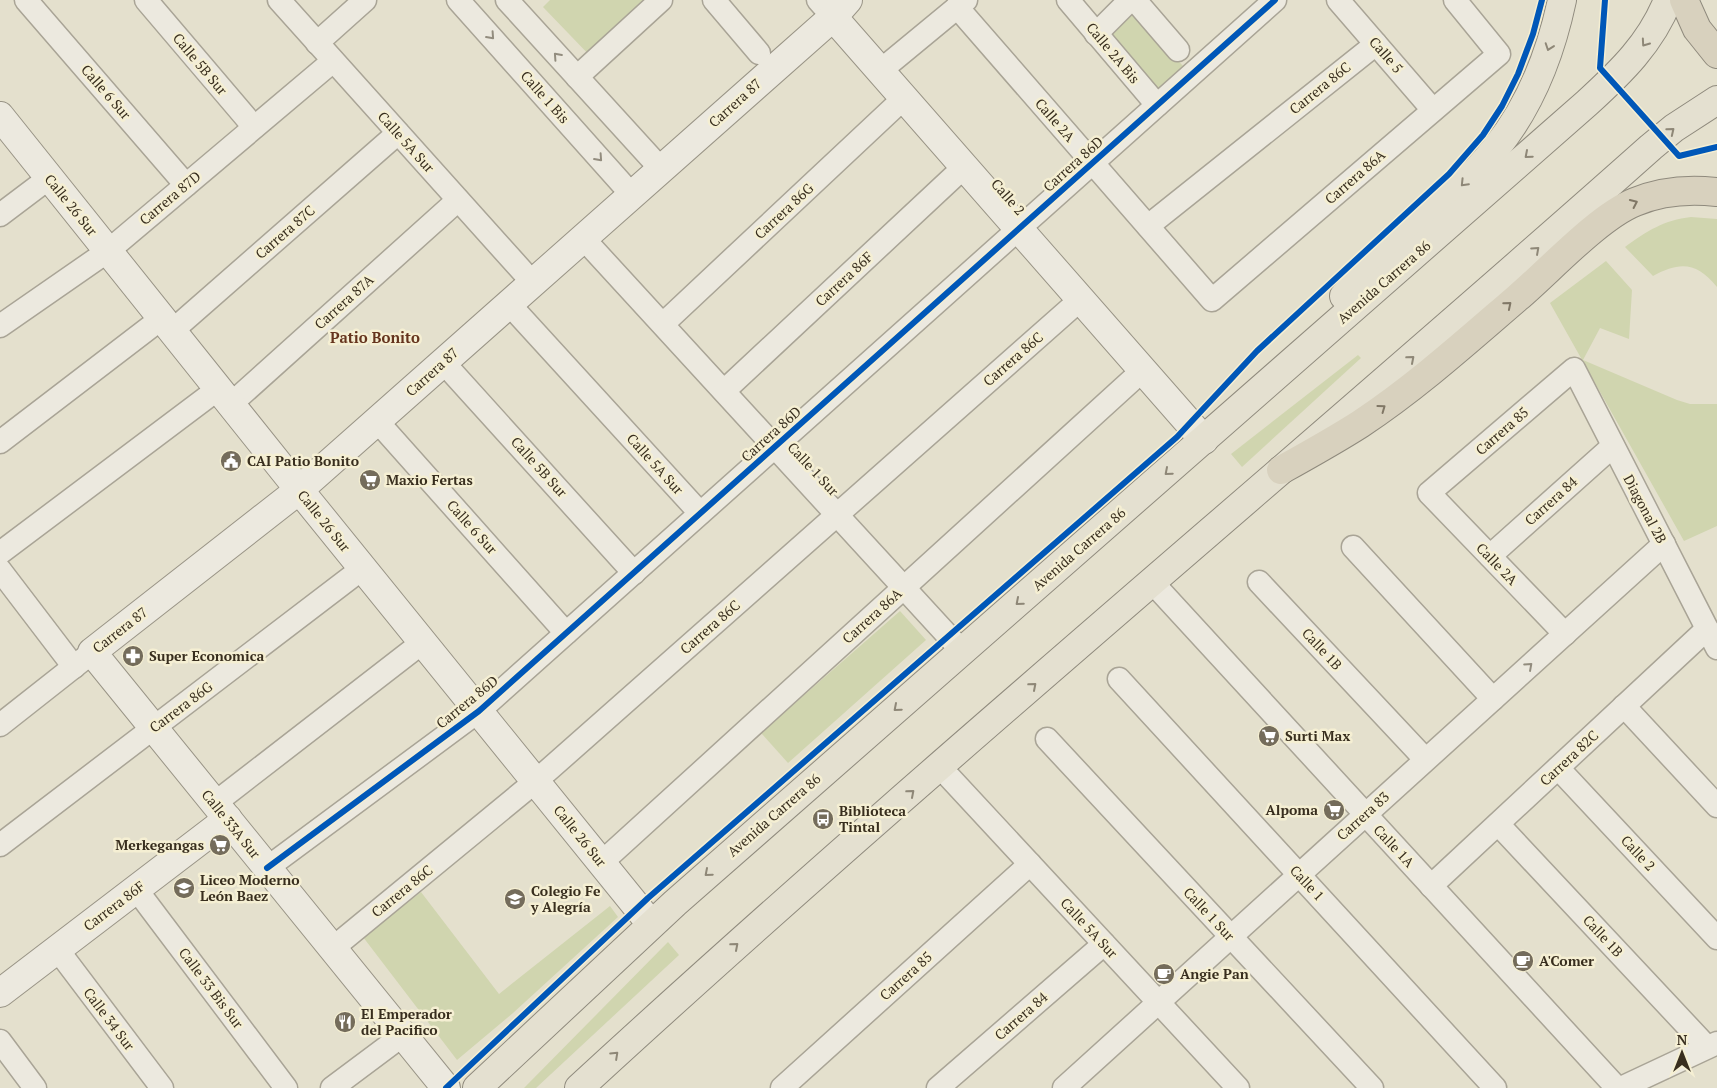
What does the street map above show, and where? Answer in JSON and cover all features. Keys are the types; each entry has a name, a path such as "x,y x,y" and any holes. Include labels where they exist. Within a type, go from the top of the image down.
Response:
{"highway":[{"path":"1684,0 1697,29 1717,54"},
{"path":"1282,470 1360,424 1386,405 1511,304 1611,216 1633,202 1652,196 1676,192 1717,192"}],"main road":[{"path":"1242,407 1359,279 1450,197 1496,148 1520,112 1532,88 1553,36 1562,0"},
{"name":"Avenida Carrera 86","path":"477,1088 651,924 1242,407 1623,70 1657,25 1668,0"},
{"path":"579,1088 712,966 1152,582 1487,294 1674,128 1717,100"}],"street":[{"name":"Calle 6 Sur","path":"26,0 186,185"},
{"name":"Calle 5B Sur","path":"146,0 254,127"},
{"name":"Calle 5A Sur","path":"279,0 533,283"},
{"path":"317,43 365,0"},
{"name":"Calle 1 Bis","path":"458,0 632,195"},
{"path":"507,0 661,169"},
{"path":"576,77 661,0"},
{"path":"714,0 759,53"},
{"name":"Calle 2A Bis","path":"1068,0 1157,105"},
{"path":"1096,34 1130,0"},
{"path":"1135,0 1178,50"},
{"name":"Carrera 86D","path":"267,868 479,711 1275,0"},
{"name":"Calle 5","path":"1338,0 1433,110"},
{"name":"Carrera 86A","path":"1212,300 1499,54 1455,0"},
{"path":"880,71 962,4"},
{"name":"Calle 2A","path":"962,4 1093,163 1212,300"},
{"name":"Carrera 87","path":"0,726 299,490 661,169 833,6"},
{"name":"Calle 2","path":"833,6 880,71 1204,440"},
{"name":"Carrera 86C","path":"1148,226 1376,44"},
{"name":"Carrera 87D","path":"0,326 108,250 333,61"},
{"name":"Carrera 86G","path":"663,324 904,98"},
{"name":"Calle 26 Sur","path":"0,116 299,490 651,924"},
{"name":"Carrera 87C","path":"0,442 167,324 398,134"},
{"name":"Carrera 86F","path":"724,391 964,167"},
{"path":"0,215 50,178"},
{"name":"Carrera 87A","path":"0,553 224,396 458,200"},
{"name":"Calle 1 Sur","path":"584,238 962,651"},
{"name":"Carrera 86C","path":"333,948 536,781 1081,299"},
{"name":"Calle 5A Sur","path":"509,304 700,514"},
{"name":"Calle 5B Sur","path":"443,362 634,573"},
{"name":"Diagonal 2B","path":"1574,369 1712,639"},
{"name":"Carrera 85","path":"1429,493 1574,369"},
{"name":"Carrera 86A","path":"602,863 1143,370"},
{"name":"Calle 6 Sur","path":"377,421 566,633"},
{"name":"Carrera 84","path":"1490,556 1613,446"},
{"name":"Calle 2A","path":"1429,493 1565,634"},
{"name":"Carrera 83","path":"1064,1088 1664,544"},
{"path":"1353,547 1492,699"},
{"name":"Carrera 86G","path":"0,845 363,568"},
{"name":"Calle 33A Sur","path":"0,570 83,660 154,728 446,1088"},
{"name":"Calle 1A","path":"1152,582 1617,1088"},
{"name":"Calle 1B","path":"1259,582 1425,760"},
{"name":"Carrera 82C","path":"1432,886 1624,706 1712,639"},
{"name":"Carrera 86F","path":"0,993 136,889 221,811 423,642"},
{"name":"Calle 1","path":"1119,679 1495,1088"},
{"path":"1624,706 1717,806"},
{"name":"Calle 1 Sur","path":"1047,740 1372,1088"},
{"name":"Calle 5A Sur","path":"940,767 1158,1002 1225,1083"},
{"name":"Calle 2","path":"1558,768 1717,938"},
{"name":"Calle 1B","path":"1498,824 1712,1045"},
{"name":"Carrera 85","path":"782,1088 1030,864"},
{"name":"Calle 33 Bis Sur","path":"136,889 286,1088"},
{"name":"Carrera 84","path":"938,1088 1104,944"},
{"name":"Calle 34 Sur","path":"57,949 162,1088"},
{"path":"332,1088 403,1035"},
{"path":"0,1041 35,1088"},
{"path":"1621,1088 1712,1045"}],"green space":[{"path":"550,0 661,0 595,61 543,7"},
{"path":"1133,12 1184,67 1159,91 1108,36"},
{"path":"1681,218 1717,219 1717,287 1702,273 1688,266 1672,268 1653,276 1625,247 1656,227"},
{"path":"1606,261 1632,290 1629,339 1600,328 1583,360 1677,400 1690,404 1717,404 1717,526 1684,541 1550,303"},
{"path":"1358,355 1361,358 1242,467 1231,454"},
{"path":"900,611 926,640 788,763 761,733"},
{"path":"421,892 499,994 610,906 618,917 513,1013 457,1060 363,937"},
{"path":"668,942 679,955 536,1088 524,1088"}],"cycle path":[{"path":"267,868 479,711 1275,0"},
{"path":"446,1088 648,898 1177,437 1257,351 1449,174 1483,135 1502,106 1518,74 1533,34 1542,0"},
{"path":"1605,0 1600,68 1679,156 1717,147"}],"place":[{"name":"CAI Patio Bonito","path":"231,461"},
{"name":"Maxio Fertas","path":"370,480"},
{"name":"Super Economica","path":"133,656"},
{"name":"Surti Max","path":"1269,736"},
{"name":"Alpoma","path":"1334,810"},
{"name":"Biblioteca Tintal","path":"823,819"},
{"name":"Merkegangas","path":"220,845"},
{"name":"Liceo Moderno León Baez","path":"184,888"},
{"name":"Colegio Fe y Alegría","path":"515,899"},
{"name":"A'Comer","path":"1523,961"},
{"name":"Angie Pan","path":"1164,974"},
{"name":"El Emperador del Pacifico","path":"345,1022"}],"district":[{"name":"Patio Bonito","path":"375,338"}]}
